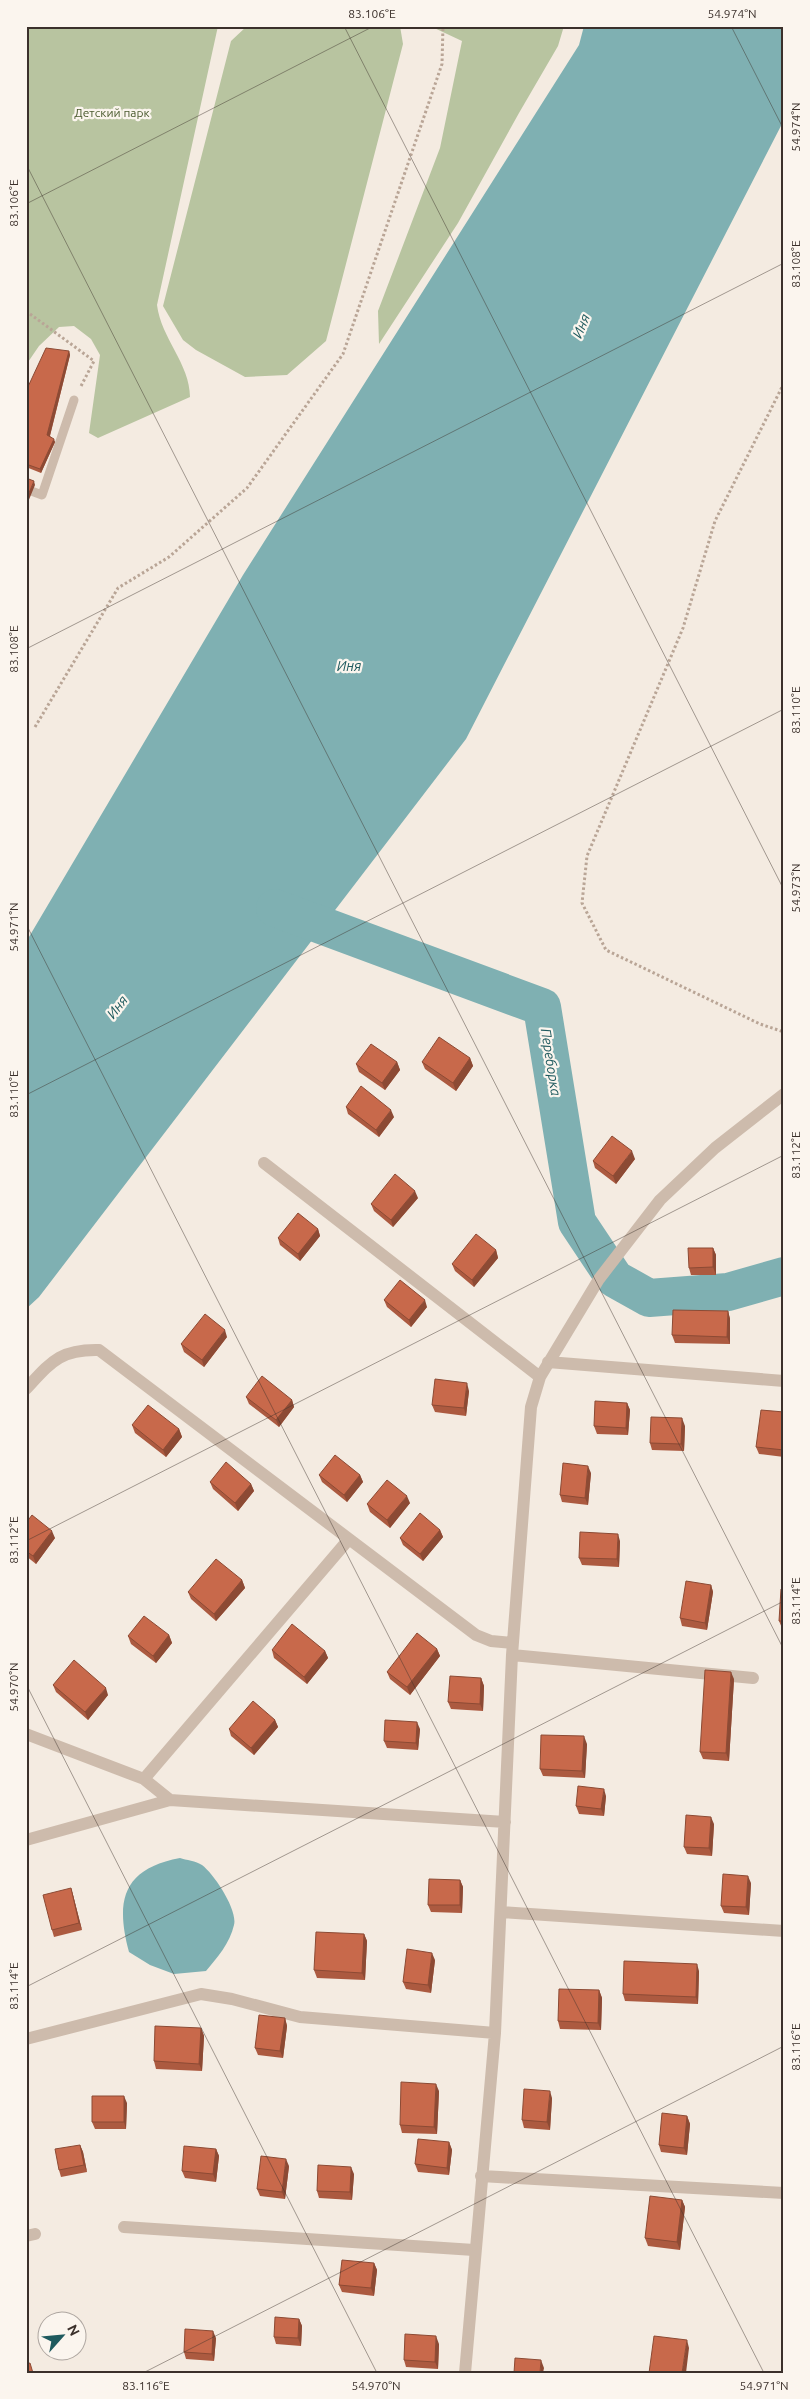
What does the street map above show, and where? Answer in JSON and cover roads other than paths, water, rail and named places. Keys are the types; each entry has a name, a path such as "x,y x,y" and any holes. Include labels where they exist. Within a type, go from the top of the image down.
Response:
{"street":[{"path":"465,2373 474,2250 495,2033 512,1649 531,1407 540,1377 599,1279 660,1200 715,1148 784,1094"},
{"path":"264,1163 540,1377"},
{"path":"26,1389 53,1360 81,1349 99,1350 476,1635 491,1642 512,1649 753,1678"},
{"path":"548,1362 784,1381"},
{"path":"144,1779 349,1539"},
{"path":"26,1734 144,1779 170,1800"},
{"path":"26,1840 170,1800 505,1822"},
{"path":"501,1912 784,1931"},
{"path":"26,2039 200,1994 232,1999 300,2017 495,2033"},
{"path":"481,2176 784,2193"},
{"path":"124,2227 474,2250"}],"lane":[{"path":"26,489 42,495 74,400"}],"water":[{"name":"Иня","path":"584,26 784,26 784,120 466,739 39,1297 26,1309 26,942 243,575 579,45"},
{"path":"180,1858 202,1865 213,1876 229,1902 234,1925 226,1944 206,1971 174,1974 150,1965 129,1952 123,1917 124,1902 128,1890 135,1879 146,1870 161,1863"}],"waterway":[{"name":"Переборка","path":"275,908 542,1007 577,1222 615,1279 649,1298 728,1292 784,1276"}],"park label":[{"name":"Детский парк","path":"112,112"}]}
